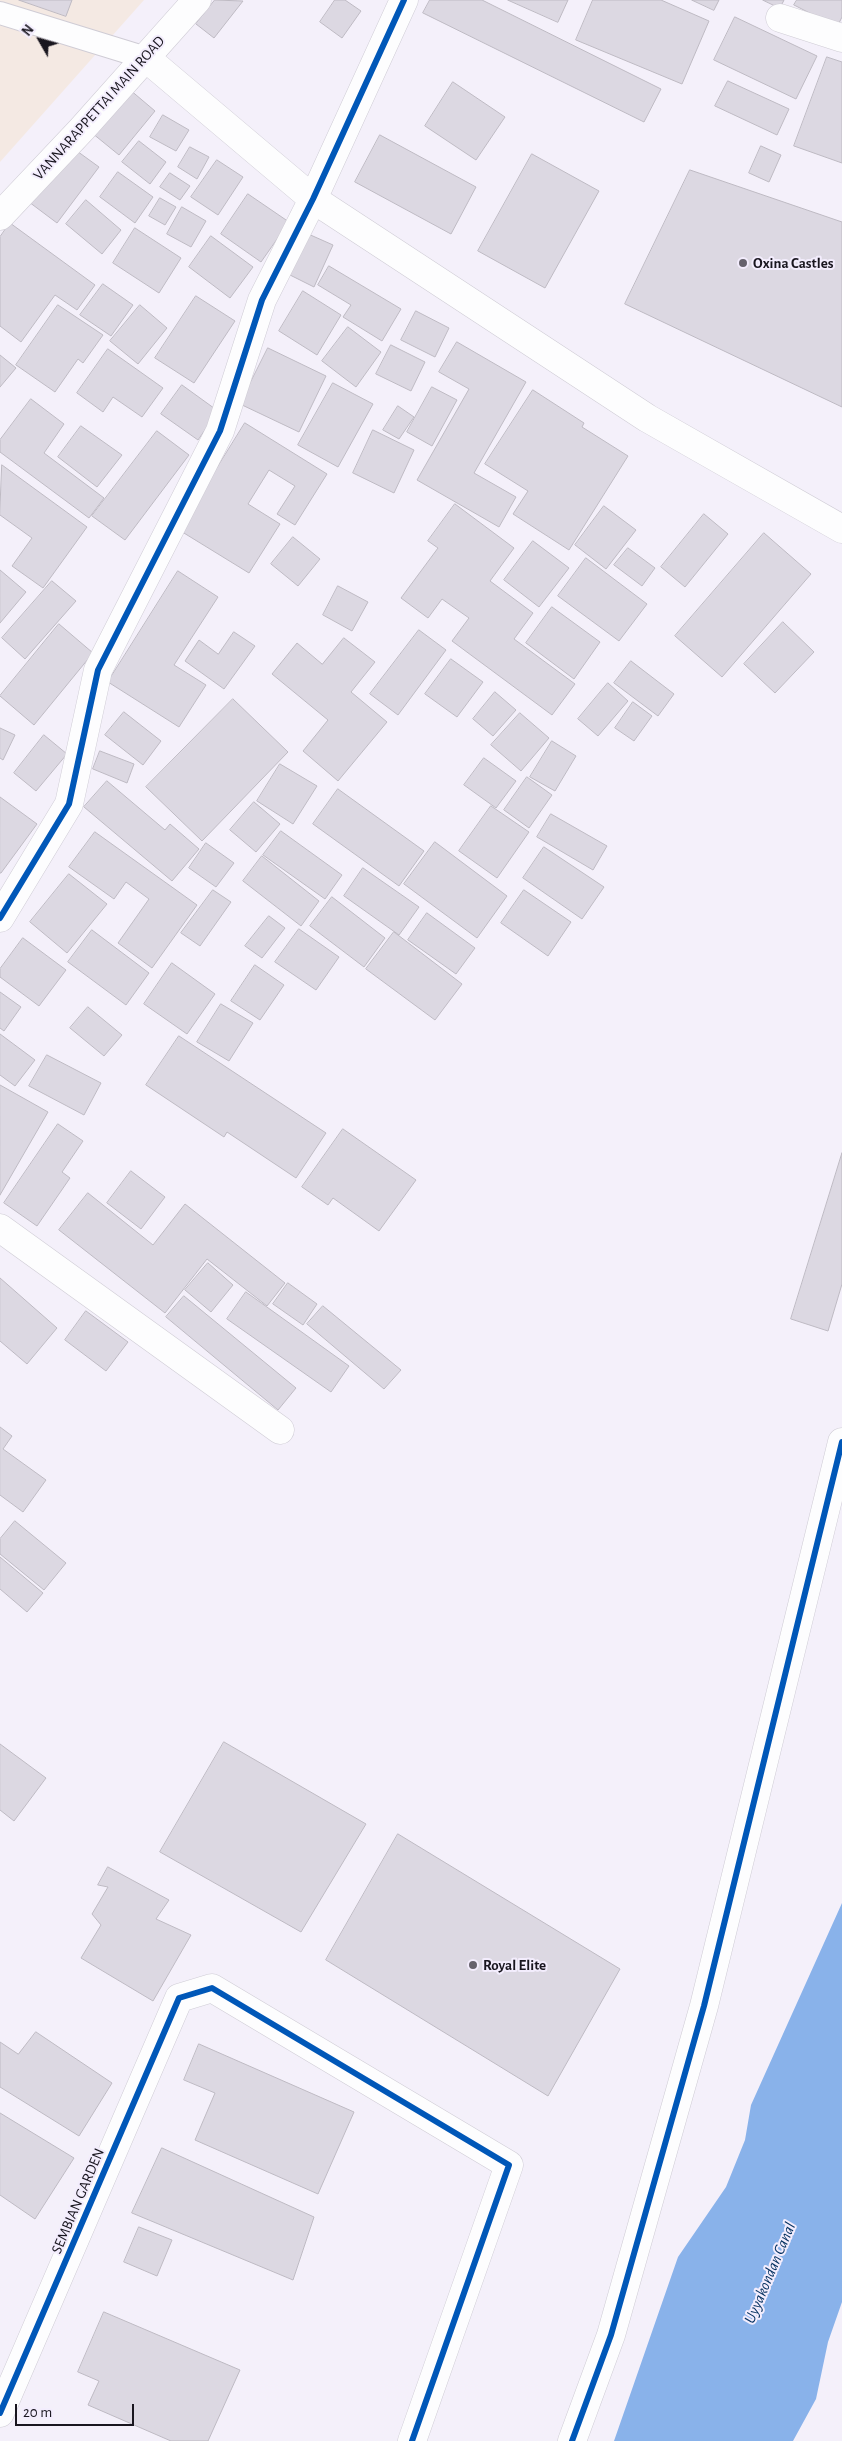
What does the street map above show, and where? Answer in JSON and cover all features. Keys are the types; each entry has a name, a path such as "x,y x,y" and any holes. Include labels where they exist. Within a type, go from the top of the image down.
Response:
{"street":[{"name":"VANNARAPPETTAI MAIN ROAD","path":"0,216 197,0"},
{"path":"3,905 69,804 98,670 220,431 262,300 313,199 404,0"},
{"path":"780,18 842,38"},
{"path":"146,58 313,199 647,418 842,529"},
{"path":"0,1228 280,1430"},
{"path":"572,2441 610,2335 704,2006 842,1442"},
{"name":"SEMBIAN GARDEN","path":"0,2413 179,1998 212,1988 509,2165 412,2441"}],"lane":[{"path":"0,13 146,58"}],"shaded area":[{"path":"0,0 144,0 0,162"}],"water":[{"name":"Uyyakondan Canal","path":"842,1903 842,2302 828,2342 816,2399 793,2441 614,2441 678,2257 726,2187 745,2140 751,2105"}],"building":[{"path":"19,0 72,0 66,16"},
{"path":"215,0 243,1 214,38 196,24"},
{"path":"335,0 345,0 361,11 342,38 320,22"},
{"path":"430,0 482,0 661,89 644,122 423,13"},
{"path":"508,0 568,0 558,22"},
{"path":"593,0 661,0 709,21 682,84 576,40"},
{"path":"692,0 719,0 714,10"},
{"path":"763,0 784,0 780,8"},
{"path":"797,0 842,0 842,17 837,27 794,5"},
{"path":"735,17 817,56 796,99 714,60"},
{"path":"827,57 842,62 842,163 794,146"},
{"path":"728,81 789,109 777,135 715,106"},
{"path":"453,82 505,117 476,160 425,126"},
{"path":"129,89 155,111 119,155 92,133"},
{"path":"163,115 189,130 176,151 150,137"},
{"path":"380,135 476,187 451,234 355,182"},
{"path":"139,141 166,162 150,184 122,162"},
{"path":"70,146 99,167 57,223 29,202"},
{"path":"761,146 781,155 769,182 749,173"},
{"path":"190,147 209,157 197,179 178,167"},
{"path":"532,154 599,191 545,288 478,251"},
{"path":"217,160 243,177 218,215 191,197"},
{"name":"Oxina Castles","path":"690,170 842,222 842,407 625,304"},
{"path":"118,172 153,197 135,223 100,197"},
{"path":"170,173 190,186 180,200 160,187"},
{"path":"248,194 289,222 261,262 221,234"},
{"path":"160,198 176,207 165,225 149,216"},
{"path":"86,200 121,230 102,254 66,224"},
{"path":"182,207 206,221 191,247 167,234"},
{"path":"10,223 95,285 77,310 55,295 21,342 0,326 0,237"},
{"path":"135,228 181,258 159,293 113,263"},
{"path":"306,233 333,245 314,287 288,274"},
{"path":"211,236 253,267 230,298 189,267"},
{"path":"329,266 401,309 382,341 343,317 351,305 318,285"},
{"path":"103,284 133,305 111,336 80,315"},
{"path":"303,291 341,315 317,355 279,331"},
{"path":"196,296 235,321 194,383 155,358"},
{"path":"58,305 103,335 83,363 78,359 55,392 16,365"},
{"path":"140,305 167,328 138,364 110,341"},
{"path":"416,311 449,328 435,357 401,340"},
{"path":"348,327 381,352 356,387 322,361"},
{"path":"457,342 526,382 474,473 516,497 499,527 417,480 469,389 439,372"},
{"path":"391,345 425,362 411,391 376,374"},
{"path":"268,348 326,376 299,432 240,404"},
{"path":"108,349 163,388 142,417 113,397 103,412 77,393"},
{"path":"0,355 16,368 0,387"},
{"path":"333,383 373,404 338,467 298,445"},
{"path":"182,385 218,411 198,440 161,414"},
{"path":"432,387 457,400 432,446 407,432"},
{"path":"533,390 584,423 582,427 628,456 569,550 513,514 528,491 485,464"},
{"path":"31,399 64,424 44,453 104,498 89,518 0,452 0,440"},
{"path":"398,406 414,417 399,439 383,430"},
{"path":"245,423 327,474 295,525 277,514 295,486 269,470 248,504 280,524 249,573 179,530"},
{"path":"81,426 122,455 97,487 58,457"},
{"path":"373,430 414,450 394,493 353,473"},
{"path":"157,431 189,455 125,540 92,516"},
{"path":"2,465 87,527 43,588 12,566 32,538 0,515"},
{"path":"455,504 514,548 490,581 533,613 514,639 575,684 552,715 452,641 469,618 442,599 428,618 401,598 438,548 428,541"},
{"path":"604,506 636,530 606,569 575,545"},
{"path":"704,514 728,534 685,587 661,567"},
{"path":"764,533 811,574 722,677 675,636"},
{"path":"293,537 320,559 298,586 271,564"},
{"path":"533,541 569,568 539,607 504,580"},
{"path":"628,548 655,568 642,586 614,565"},
{"path":"586,558 647,604 619,641 558,596"},
{"path":"0,570 26,592 0,623"},
{"path":"178,571 218,597 174,665 206,685 179,727 108,682"},
{"path":"52,581 76,601 25,659 2,638"},
{"path":"338,586 368,602 352,631 323,615"},
{"path":"552,607 600,642 574,679 526,643"},
{"path":"783,622 814,652 775,693 744,664"},
{"path":"59,624 93,653 34,725 0,696"},
{"path":"419,630 446,650 398,715 370,694"},
{"path":"234,632 255,646 224,689 185,661 199,640 218,654"},
{"path":"344,638 375,662 351,692 387,722 338,781 303,751 328,720 272,674 297,643 322,664"},
{"path":"451,659 483,682 457,717 425,694"},
{"path":"631,661 674,694 658,716 614,683"},
{"path":"608,683 628,701 598,736 578,719"},
{"path":"495,692 516,710 493,736 473,719"},
{"path":"233,699 288,752 202,841 146,787"},
{"path":"633,702 652,716 634,741 615,728"},
{"path":"124,712 161,741 143,765 105,735"},
{"path":"520,713 549,738 521,771 491,745"},
{"path":"0,728 15,735 3,760 0,758"},
{"path":"44,735 67,754 36,791 14,773"},
{"path":"552,741 576,756 555,791 530,777"},
{"path":"100,751 134,764 127,783 93,769"},
{"path":"484,758 516,781 496,808 464,785"},
{"path":"280,764 317,786 293,824 257,801"},
{"path":"527,777 552,795 529,828 504,810"},
{"path":"107,781 165,830 170,824 199,849 172,881 84,807"},
{"path":"338,789 424,851 399,886 313,824"},
{"path":"0,797 37,824 1,873 0,873"},
{"path":"254,802 280,824 256,852 230,830"},
{"path":"491,806 529,832 497,878 459,851"},
{"path":"551,814 607,846 593,870 537,837"},
{"path":"281,831 342,875 325,899 263,855"},
{"path":"95,832 197,905 152,968 118,943 149,899 126,882 114,899 69,867"},
{"path":"435,842 507,896 477,938 404,884"},
{"path":"206,843 234,863 216,887 189,868"},
{"path":"544,847 604,887 582,919 523,878"},
{"path":"262,856 319,901 301,926 243,881"},
{"path":"363,868 419,907 399,935 344,896"},
{"path":"69,874 107,904 67,953 30,922"},
{"path":"213,890 231,902 200,946 181,933"},
{"path":"524,890 571,922 548,956 501,923"},
{"path":"332,897 385,938 364,967 310,926"},
{"path":"427,913 475,948 456,974 408,940"},
{"path":"269,916 285,928 262,958 245,946"},
{"path":"299,929 339,957 316,990 275,962"},
{"path":"92,930 149,973 126,1005 68,962"},
{"path":"394,932 462,984 435,1020 366,969"},
{"path":"23,938 66,970 39,1006 0,977 0,969"},
{"path":"172,963 215,994 187,1034 144,1004"},
{"path":"255,965 284,985 260,1020 231,1001"},
{"path":"0,992 21,1007 4,1031 0,1028"},
{"path":"221,1004 253,1023 229,1061 197,1042"},
{"path":"88,1007 122,1035 104,1056 70,1028"},
{"path":"0,1034 35,1060 15,1086 0,1075"},
{"path":"179,1036 326,1133 296,1178 227,1132 224,1137 146,1085"},
{"path":"47,1055 101,1083 84,1115 29,1086"},
{"path":"0,1085 48,1112 0,1195"},
{"path":"58,1124 83,1141 62,1172 70,1178 37,1226 4,1203"},
{"path":"343,1129 416,1180 379,1231 333,1198 328,1205 302,1187"},
{"path":"842,1153 842,1284 828,1331 791,1319"},
{"path":"131,1171 165,1197 141,1229 107,1203"},
{"path":"88,1193 153,1245 185,1204 285,1283 267,1306 207,1259 165,1313 59,1230"},
{"path":"208,1263 233,1285 211,1312 185,1290"},
{"path":"0,1278 57,1328 27,1364 0,1341"},
{"path":"288,1283 317,1304 303,1325 273,1304"},
{"path":"246,1292 349,1366 331,1392 227,1319"},
{"path":"184,1296 296,1388 278,1410 166,1317"},
{"path":"323,1306 401,1370 384,1389 307,1324"},
{"path":"86,1311 128,1342 106,1371 65,1340"},
{"path":"0,1427 12,1436 3,1449 46,1480 23,1512 0,1495"},
{"path":"15,1521 66,1563 44,1590 0,1554 0,1539"},
{"path":"0,1557 43,1593 27,1612 0,1589"},
{"path":"224,1742 366,1824 301,1932 160,1852"},
{"path":"0,1744 46,1778 14,1821 0,1810"},
{"name":"Royal Elite","path":"398,1834 620,1969 548,2096 326,1960"},
{"path":"108,1867 169,1900 156,1919 191,1935 153,2001 81,1958 101,1925 92,1914 108,1887 98,1885"},
{"path":"36,2032 112,2083 79,2136 0,2087 0,2042 18,2054"},
{"path":"199,2044 354,2112 318,2194 195,2140 215,2093 184,2080"},
{"path":"0,2113 74,2158 35,2219 0,2195"},
{"path":"162,2148 314,2217 293,2280 132,2213"},
{"path":"139,2227 172,2240 157,2276 124,2262"},
{"path":"104,2312 240,2370 208,2441 171,2441 88,2405 99,2381 78,2372"}],"cycle path":[{"path":"0,918 69,804 98,670 220,431 262,300 313,199 404,0"},
{"path":"572,2441 611,2335 704,2006 842,1442"},
{"path":"0,2413 179,1998 212,1988 509,2165 412,2441"}],"place":[{"name":"Oxina Castles","path":"743,263"},
{"name":"Royal Elite","path":"473,1965"}]}
